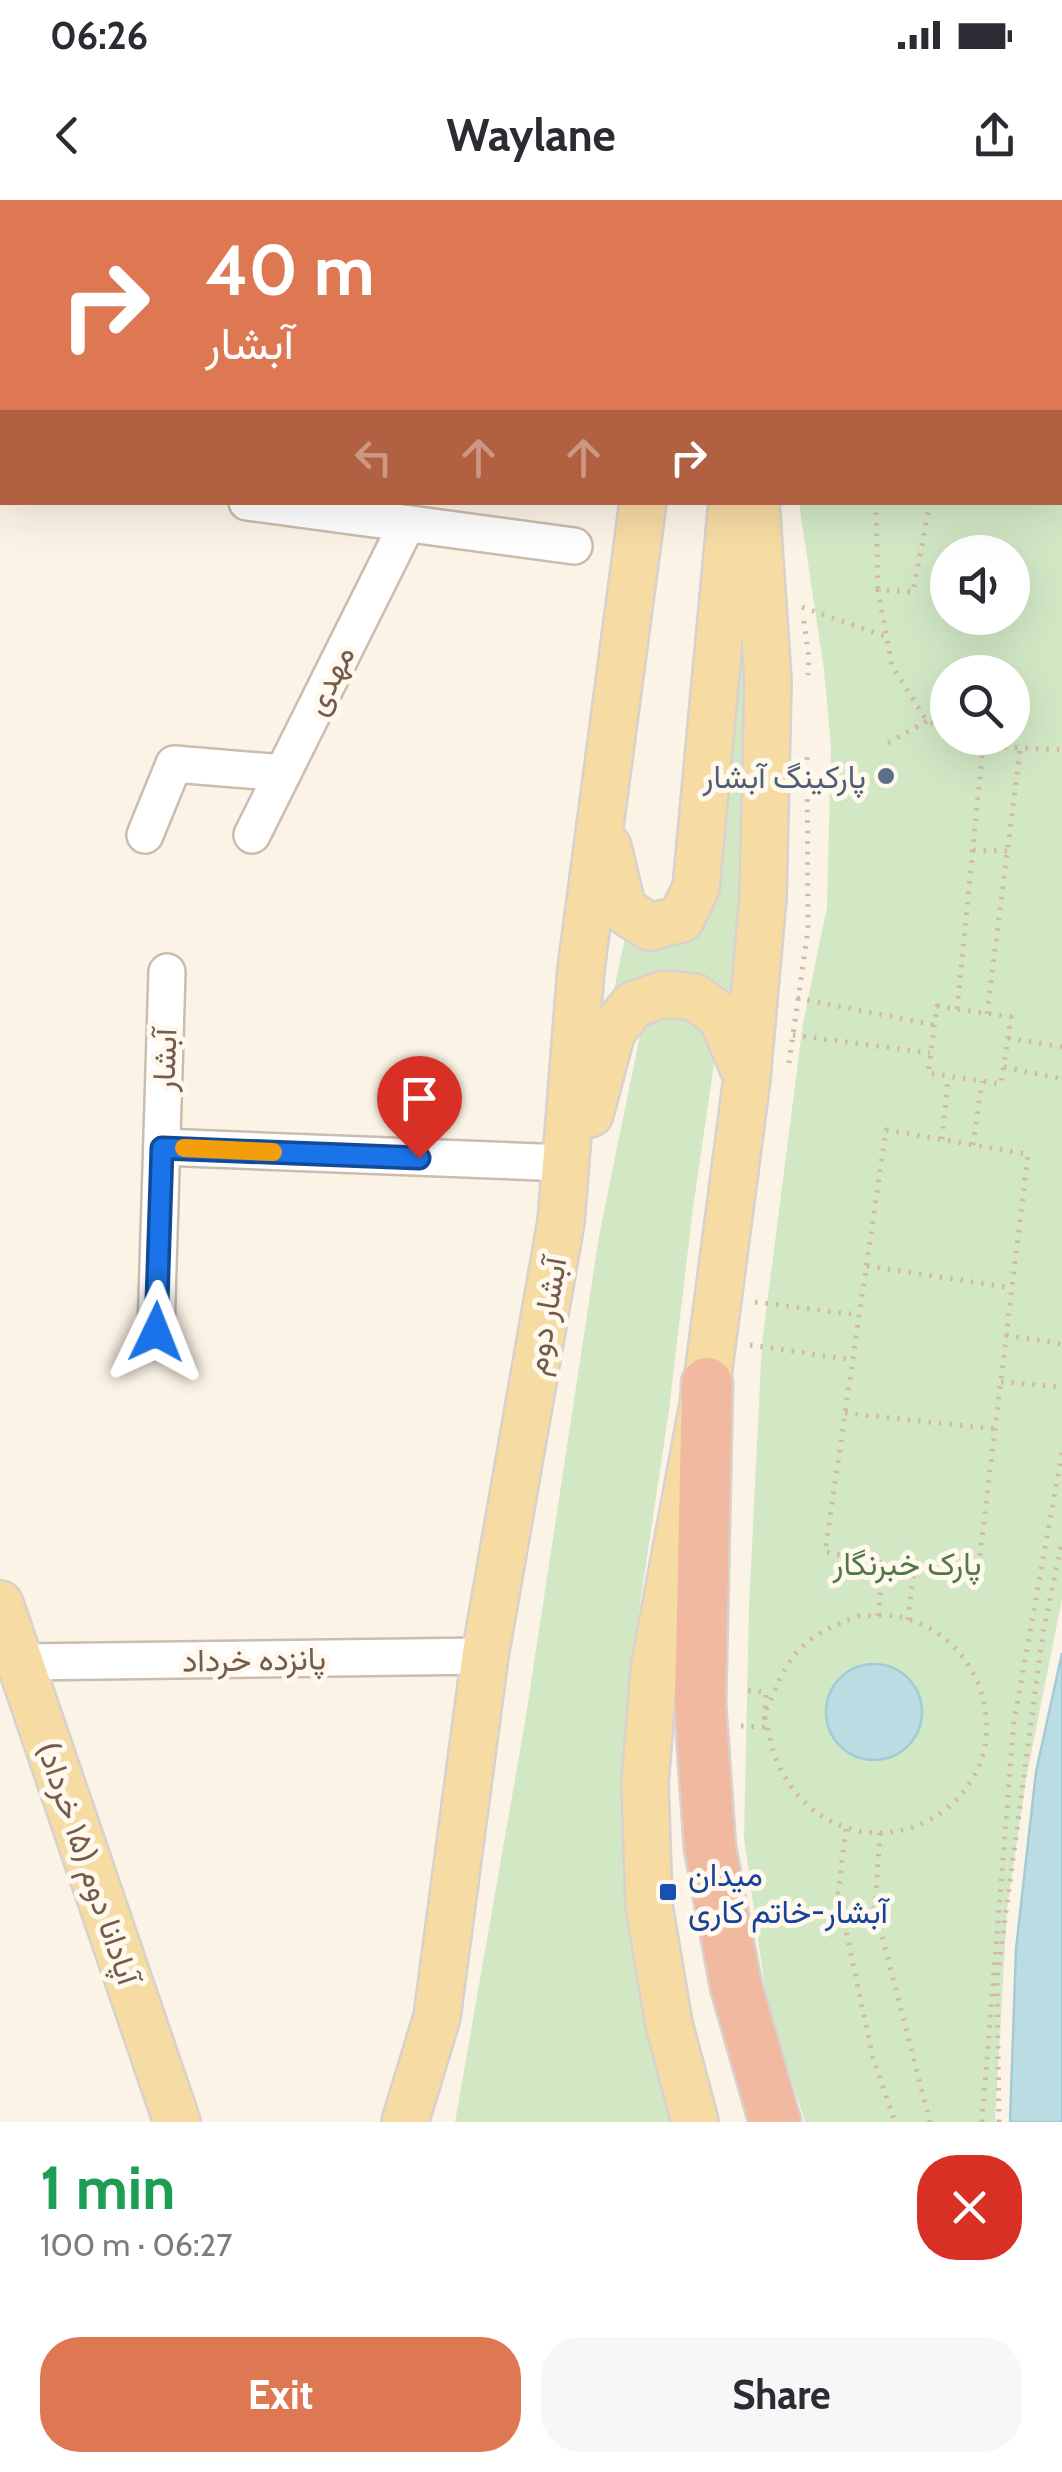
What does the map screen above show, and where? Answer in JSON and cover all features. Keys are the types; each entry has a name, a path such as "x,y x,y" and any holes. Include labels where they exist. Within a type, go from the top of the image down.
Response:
{"highway":[{"path":"707,1382 700,1704 710,1848 736,1986 775,2122"}],"main road":[{"name":"آبشار دوم","path":"405,2122 437,2017 486,1656 561,1222 581,969 643,505"},
{"path":"602,821 623,910 650,927 681,919 696,888 732,505"},
{"path":"696,2122 669,2024 649,1906 645,1784 654,1669 707,1382 748,1078 764,897 767,700 756,505"},
{"path":"561,1222 612,1031 632,1005 663,994 694,996 721,1016 748,1078"},
{"name":"آپادانا دوم (۱۵ خرداد)","path":"0,1604 177,2122"}],"street":[{"path":"284,505 574,546"},
{"name":"مهدی","path":"252,835 407,524"},
{"path":"145,836 174,764 283,772"},
{"name":"آبشار","path":"156,1332 167,972"},
{"path":"162,1148 566,1163"},
{"name":"پانزده خرداد","path":"22,1662 486,1656"}],"path":[{"path":"876,505 878,590 892,666 930,722"},
{"path":"878,590 913,592 929,505"},
{"path":"802,608 887,636"},
{"path":"888,743 927,721"},
{"path":"1030,750 1062,750"},
{"path":"957,1009 982,755"},
{"path":"987,1014 1019,755"},
{"path":"973,850 1007,851"},
{"path":"798,998 934,1025"},
{"path":"937,1006 987,1014 1011,1017 1002,1084 928,1073 937,1006"},
{"path":"792,1035 930,1053"},
{"path":"1008,1038 1062,1047"},
{"path":"1004,1067 1062,1078"},
{"path":"942,1139 948,1076"},
{"path":"973,1144 982,1081"},
{"path":"886,1130 973,1144 1028,1154 978,1571 884,1563 825,1552 886,1130"},
{"path":"866,1266 1012,1288"},
{"path":"756,1302 860,1316"},
{"path":"1006,1336 1062,1344"},
{"path":"750,1346 853,1360"},
{"path":"1001,1382 1062,1388"},
{"path":"845,1412 995,1430"},
{"path":"982,2122 1014,1722 1062,1453"},
{"path":"999,2122 997,1979 1043,1633 1062,1541"},
{"path":"878,1616 884,1563"},
{"path":"908,1620 914,1566"},
{"path":"858,1616 908,1620 928,1627 957,1649 978,1678 988,1713 985,1749 971,1783 947,1810 916,1827 880,1834 846,1829 814,1812 789,1786 774,1753 765,1715 796,1652 824,1629 858,1616"},
{"path":"741,1705 742,1690 766,1692 764,1727 740,1726 741,1716"},
{"path":"846,1829 838,1893 873,2058 895,2122"},
{"path":"880,1834 875,1909 930,2122"}],"green space":[{"name":"پارک خبرنگار","path":"799,505 1062,505 1062,1599 1026,1779 1007,1910 995,2122 805,2122 766,1997 744,1838 749,1605 762,1343 803,1023 827,907 831,746"},
{"path":"735,579 755,738 737,1007 611,1004 626,933 645,946 675,945 696,929"},
{"path":"666,1014 699,1021 712,1038 714,1064 632,1658 624,1776 680,2122 455,2122 525,1722 599,1236 640,1035"}],"water":[{"path":"1062,1653 1062,2122 1010,2122 1016,1949 1036,1772"},
{"path":"865,1664 883,1664 901,1672 914,1685 922,1712 919,1731 901,1752 883,1760 865,1760 847,1752 834,1739 826,1721 826,1703 834,1685 847,1672"}],"slow traffic":[{"path":"184,1148 273,1152"}],"place":[{"name":"پارکینگ آبشار","path":"886,776"},
{"name":"میدان آبشار-خاتم کاری","path":"668,1892"}],"route":[{"path":"156,1332 162,1148 419,1158"}]}
